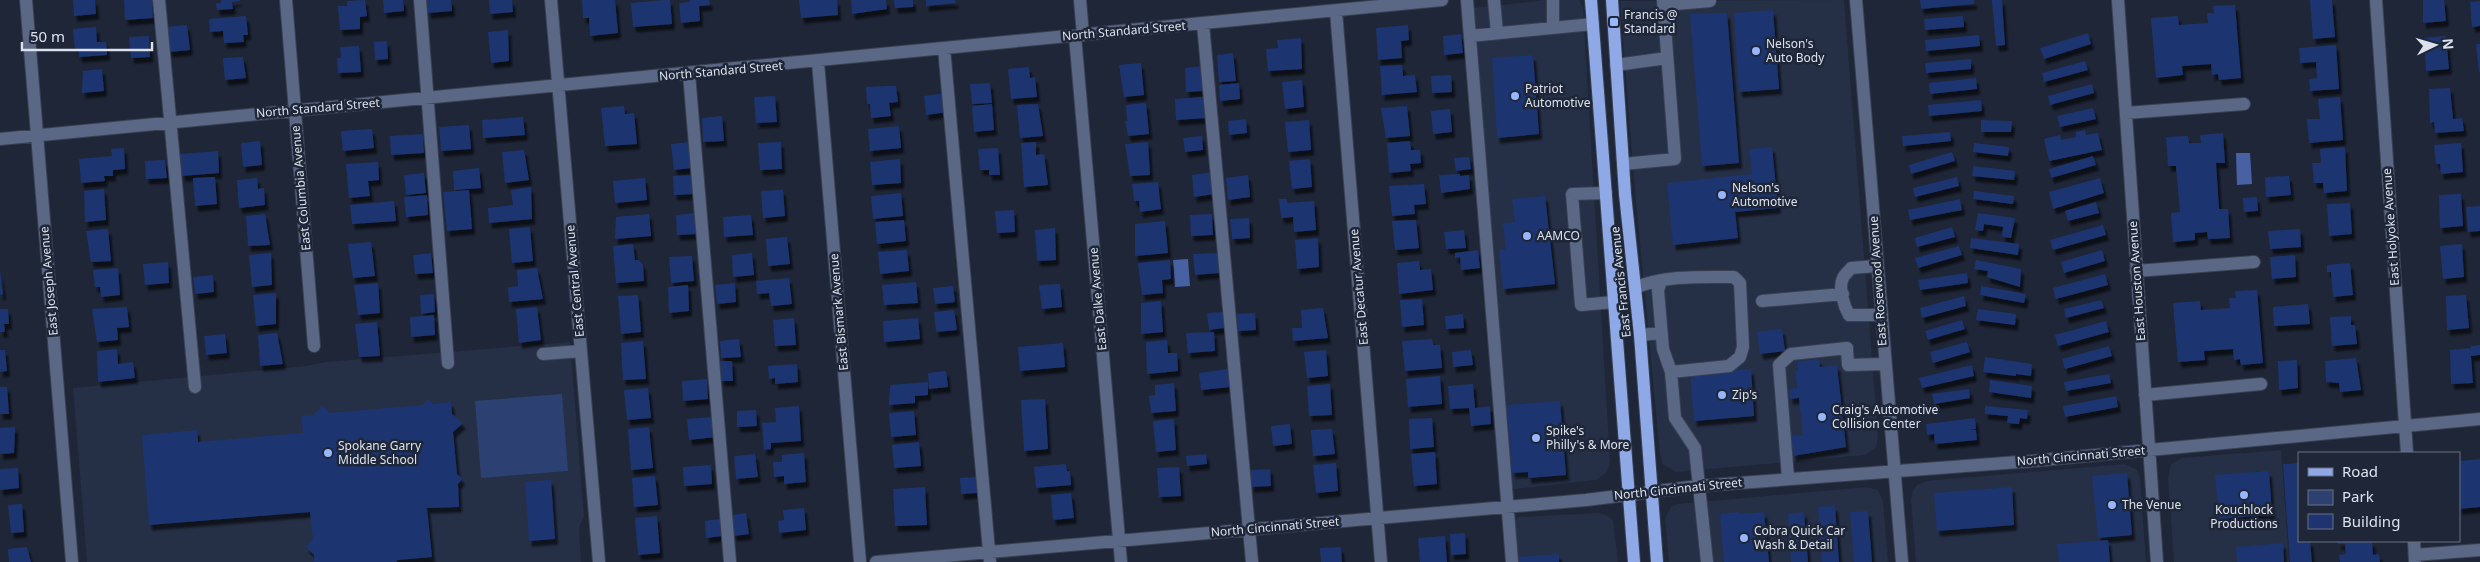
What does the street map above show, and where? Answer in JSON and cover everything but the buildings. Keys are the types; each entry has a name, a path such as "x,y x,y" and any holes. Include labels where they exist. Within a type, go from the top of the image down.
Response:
{"main road":[{"name":"East Francis Avenue","path":"1591,0 1634,562"},
{"name":"East Francis Avenue","path":"1612,0 1623,164 1640,335 1657,562"}],"street":[{"name":"East Joseph Avenue","path":"26,0 72,562"},
{"path":"159,0 194,387"},
{"name":"East Columbia Avenue","path":"286,0 314,346"},
{"path":"420,0 448,363"},
{"name":"East Central Avenue","path":"551,0 599,562"},
{"name":"East Dalke Avenue","path":"1080,0 1079,36 1121,562"},
{"name":"North Standard Street","path":"0,139 818,62 1442,0"},
{"path":"1467,0 1512,562"},
{"path":"1494,0 1497,33"},
{"path":"1553,0 1553,28"},
{"name":"East Rosewood Avenue","path":"1856,0 1884,364 1902,562"},
{"name":"East Houston Avenue","path":"2118,0 2157,562"},
{"name":"East Holyoke Avenue","path":"2376,0 2407,452"},
{"path":"1623,164 1675,159 1664,2 1710,1"},
{"name":"East Decatur Avenue","path":"1336,11 1381,562"},
{"path":"1203,24 1252,562"},
{"path":"1470,36 1593,24"},
{"path":"944,48 990,557"},
{"path":"1616,65 1667,58"},
{"name":"East Bismark Avenue","path":"818,62 860,562"},
{"path":"689,74 730,562"},
{"path":"2126,113 2244,104"},
{"path":"1606,193 1572,194 1581,305 1614,302"},
{"path":"2136,272 2254,262"},
{"path":"1876,266 1851,268 1843,278 1842,294 1845,308 1849,315 1880,314"},
{"path":"1635,288 1646,283 1661,281 1734,276 1740,283 1743,346 1740,357 1729,366 1671,372"},
{"path":"1661,281 1658,290 1663,349 1671,372 1675,418 1695,448 1706,562"},
{"path":"1762,301 1842,294"},
{"path":"1640,335 1662,334"},
{"path":"1788,478 1778,366 1791,354 1847,348 1848,365 1884,364"},
{"path":"543,354 581,351"},
{"path":"2145,395 2261,384"},
{"name":"North Cincinnati Street","path":"876,562 990,557 1120,541 1507,506 1699,486 1894,469 2032,461 2480,419"},
{"path":"2414,542 2415,559 2480,550"}],"shaded area":[{"path":"1546,0 1579,0 1583,9 1610,461 1607,472 1596,480 1514,489 1512,486 1473,8"},
{"path":"1844,0 1878,436 1876,447 1865,455 1676,472 1662,464 1660,455 1634,179 1620,1"},
{"path":"2236,153 2250,153 2252,184 2237,185"},
{"path":"1188,259 1190,286 1175,287 1173,260"},
{"name":"Spokane Garry Middle School","path":"570,342 584,517 579,527 581,562 87,562 73,388 306,366 326,362"},
{"path":"2281,450 2289,562 2174,562 2168,478 2171,464 2182,458"},
{"path":"2125,464 2137,470 2140,477 2146,562 1916,562 1911,500 1917,485 1926,481"},
{"path":"1866,487 1878,490 1883,501 1888,562 1669,562 1665,518 1671,507 1678,504"},
{"path":"1599,513 1613,520 1618,562 1517,562 1514,523 1518,517"}],"green space":[{"path":"562,394 568,471 481,478 475,401"}],"place":[{"name":"Francis @ Standard","path":"1614,22"},
{"name":"Nelson's Auto Body","path":"1756,51"},
{"name":"Patriot Automotive","path":"1515,96"},
{"name":"Nelson's Automotive","path":"1722,195"},
{"name":"AAMCO","path":"1527,236"},
{"name":"Zip's","path":"1722,395"},
{"name":"Craig's Automotive Collision Center","path":"1822,417"},
{"name":"Spike's Philly's & More","path":"1536,438"},
{"name":"Spokane Garry Middle School","path":"328,453"},
{"name":"Kouchlock Productions","path":"2244,495"},
{"name":"The Venue","path":"2112,505"},
{"name":"Cobra Quick Car Wash & Detail","path":"1744,538"}]}
